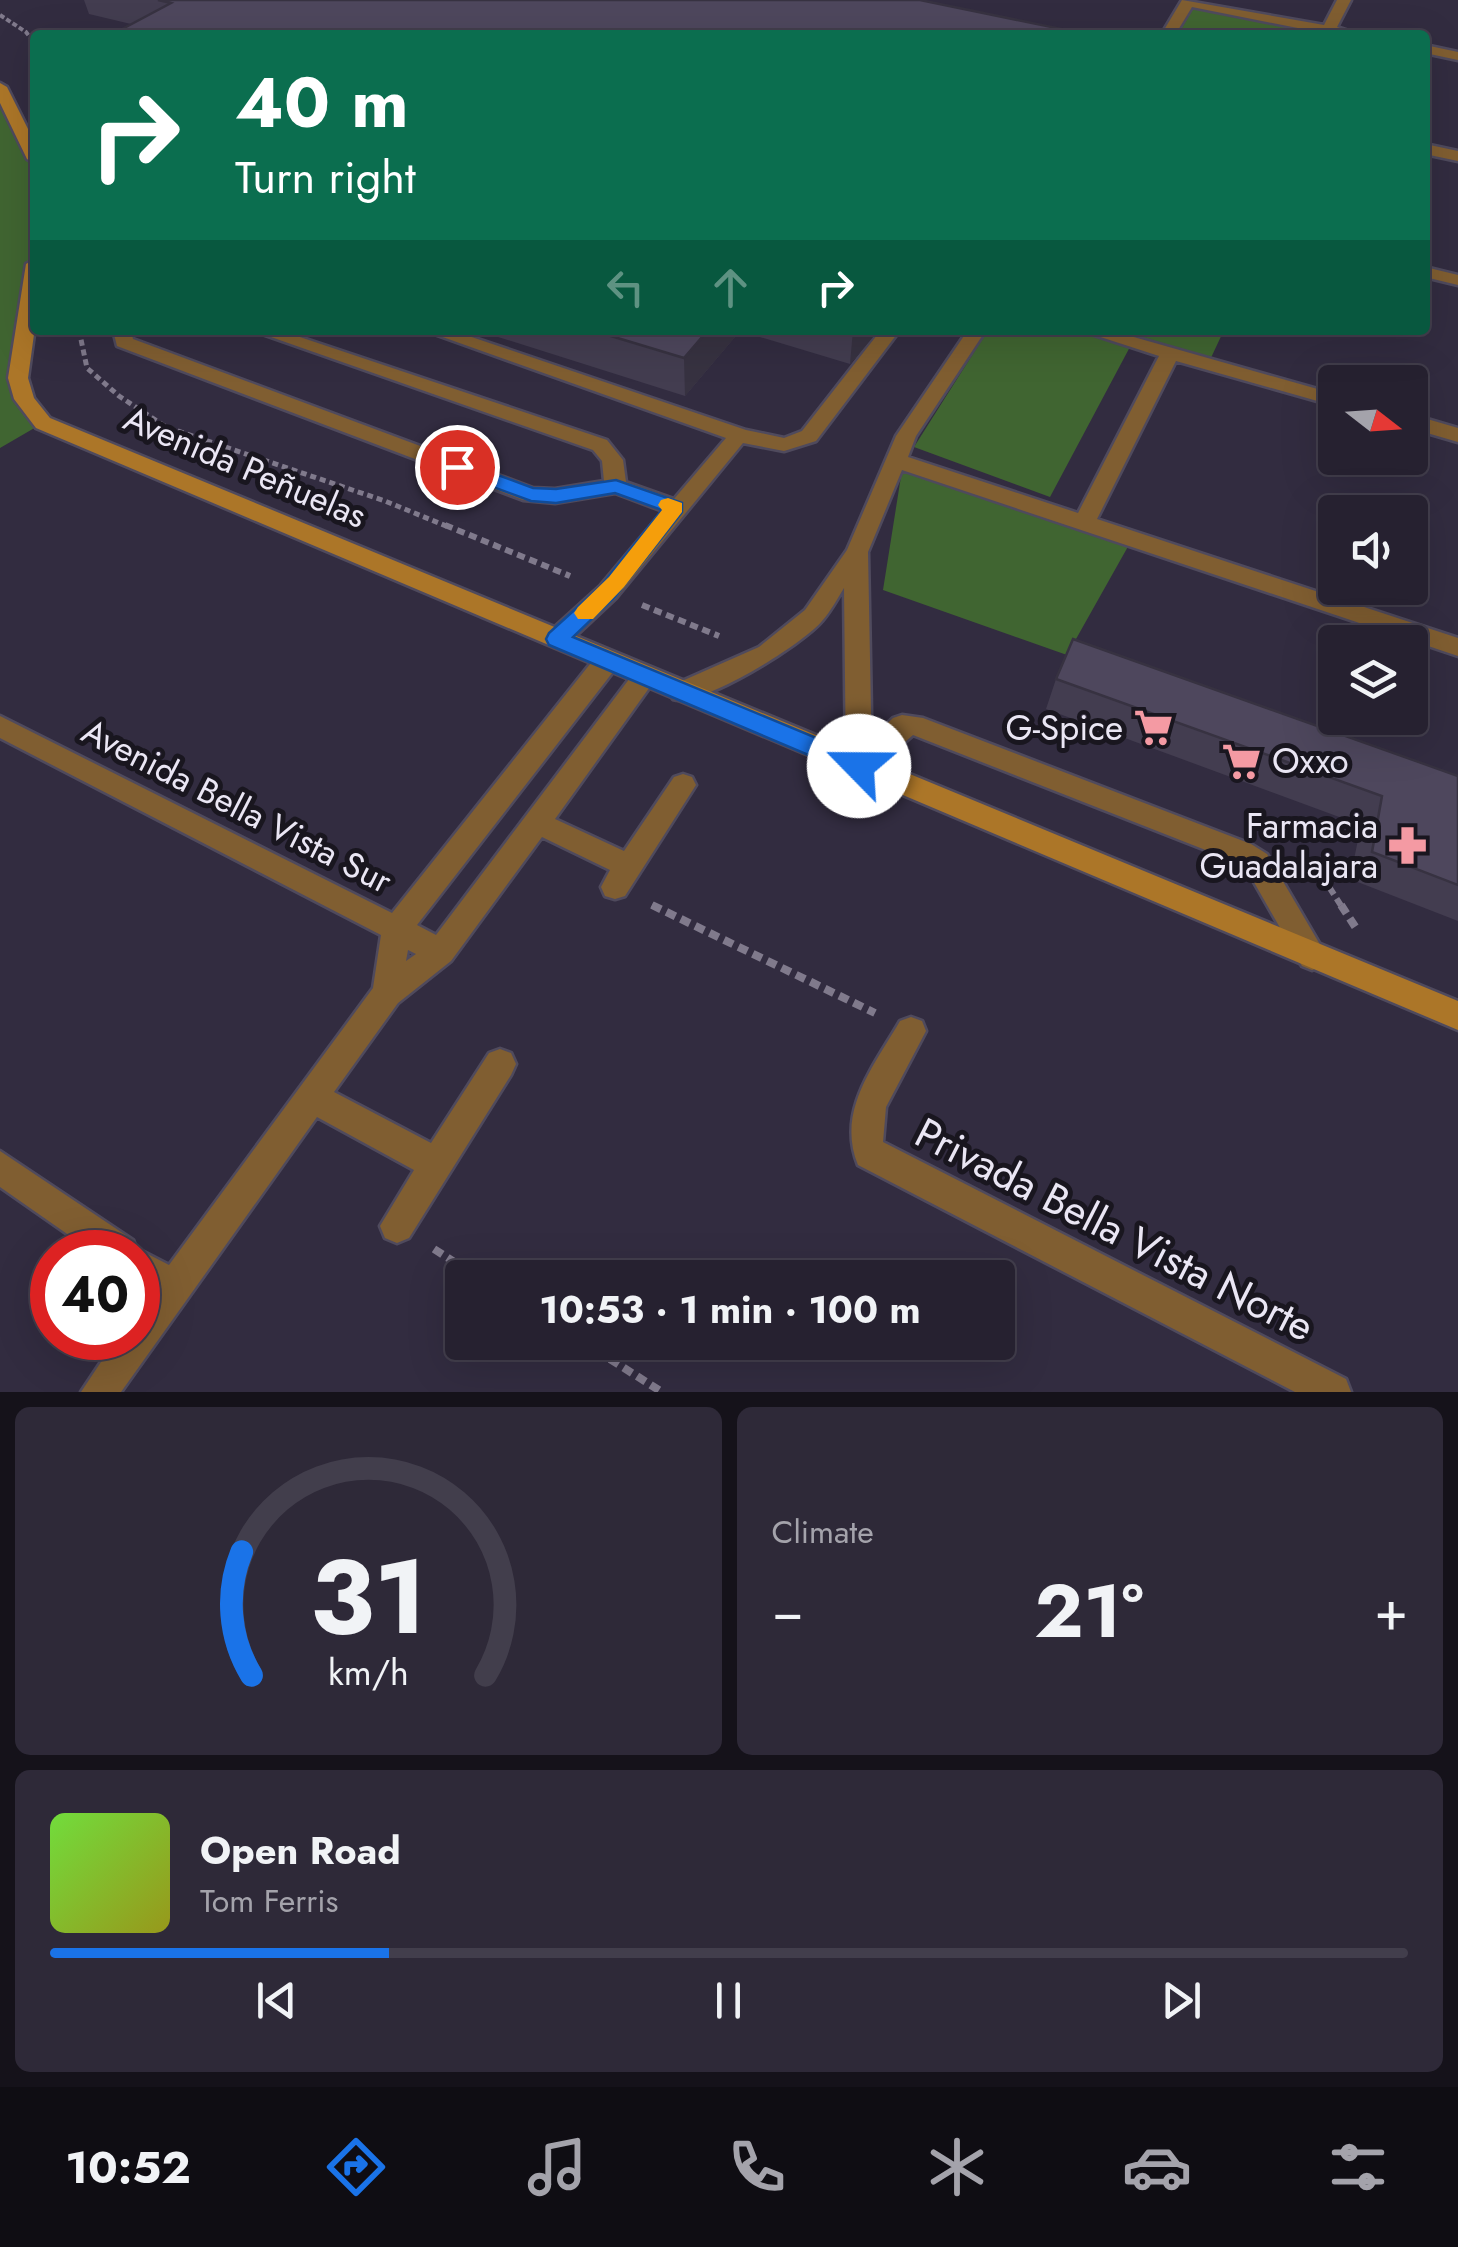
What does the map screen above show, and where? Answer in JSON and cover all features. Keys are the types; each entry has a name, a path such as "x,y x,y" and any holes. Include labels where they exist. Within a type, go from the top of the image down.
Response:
{"street":[{"path":"1329,29 1344,0"},
{"path":"1171,30 1188,1 1333,30"},
{"path":"1430,50 1458,56"},
{"path":"0,88 30,149"},
{"path":"1430,150 1458,156"},
{"path":"1430,273 1458,280"},
{"name":"Avenida Peñuelas","path":"30,298 18,378 24,399 43,423 1458,1016"},
{"path":"123,335 124,342 531,494 556,496 616,486 675,508"},
{"path":"275,335 600,445 612,460 616,486"},
{"path":"447,335 779,446 797,445 809,436 887,335"},
{"path":"682,692 768,654 813,616 857,552 894,460 974,335"},
{"path":"1105,335 1318,395"},
{"path":"1085,522 1170,354"},
{"path":"1428,426 1458,435"},
{"path":"557,639 608,592 739,435"},
{"path":"894,460 1458,647"},
{"path":"857,552 854,629 859,766"},
{"path":"387,994 396,930 608,661"},
{"path":"99,1392 387,994 441,952 645,676"},
{"path":"859,766 902,725 914,724 1241,852 1257,862 1312,957"},
{"name":"Avenida Bella Vista Sur","path":"0,726 441,952"},
{"path":"536,822 622,876 683,786"},
{"name":"Privada Bella Vista Norte","path":"911,1031 865,1119 863,1138 870,1153 1333,1392"},
{"path":"396,1226 500,1064"},
{"path":"312,1098 437,1164"},
{"path":"0,1167 90,1230"},
{"path":"160,1280 173,1289"}],"path":[{"path":"0,15 30,37"},
{"path":"622,876 911,1031"},
{"path":"611,1360 662,1392"}],"green space":[{"path":"1187,3 1308,30 1174,30"},
{"path":"0,87 30,149 30,326 18,378 43,423 0,448"},
{"path":"985,335 1098,335 1131,345 1050,497 914,447"},
{"path":"1113,335 1222,335 1209,362"},
{"path":"902,470 1130,543 1067,655 883,590"}],"building":[{"path":"158,0 920,0 1066,30 120,30 171,3"},
{"path":"608,335 704,335 684,358"},
{"path":"1073,639 1318,726 1318,735 1343,735 1458,776 1458,885 1372,852 1382,796 1056,679"}],"slow traffic":[{"path":"585,613 608,592 675,508 668,505"}],"place":[{"name":"G-Spice","path":"1153,728"},
{"name":"Oxxo","path":"1242,761"},
{"name":"Farmacia Guadalajara","path":"1408,846"}],"route":[{"path":"457,467 531,494 556,496 616,486 675,508 608,592 557,639 859,766"}]}
